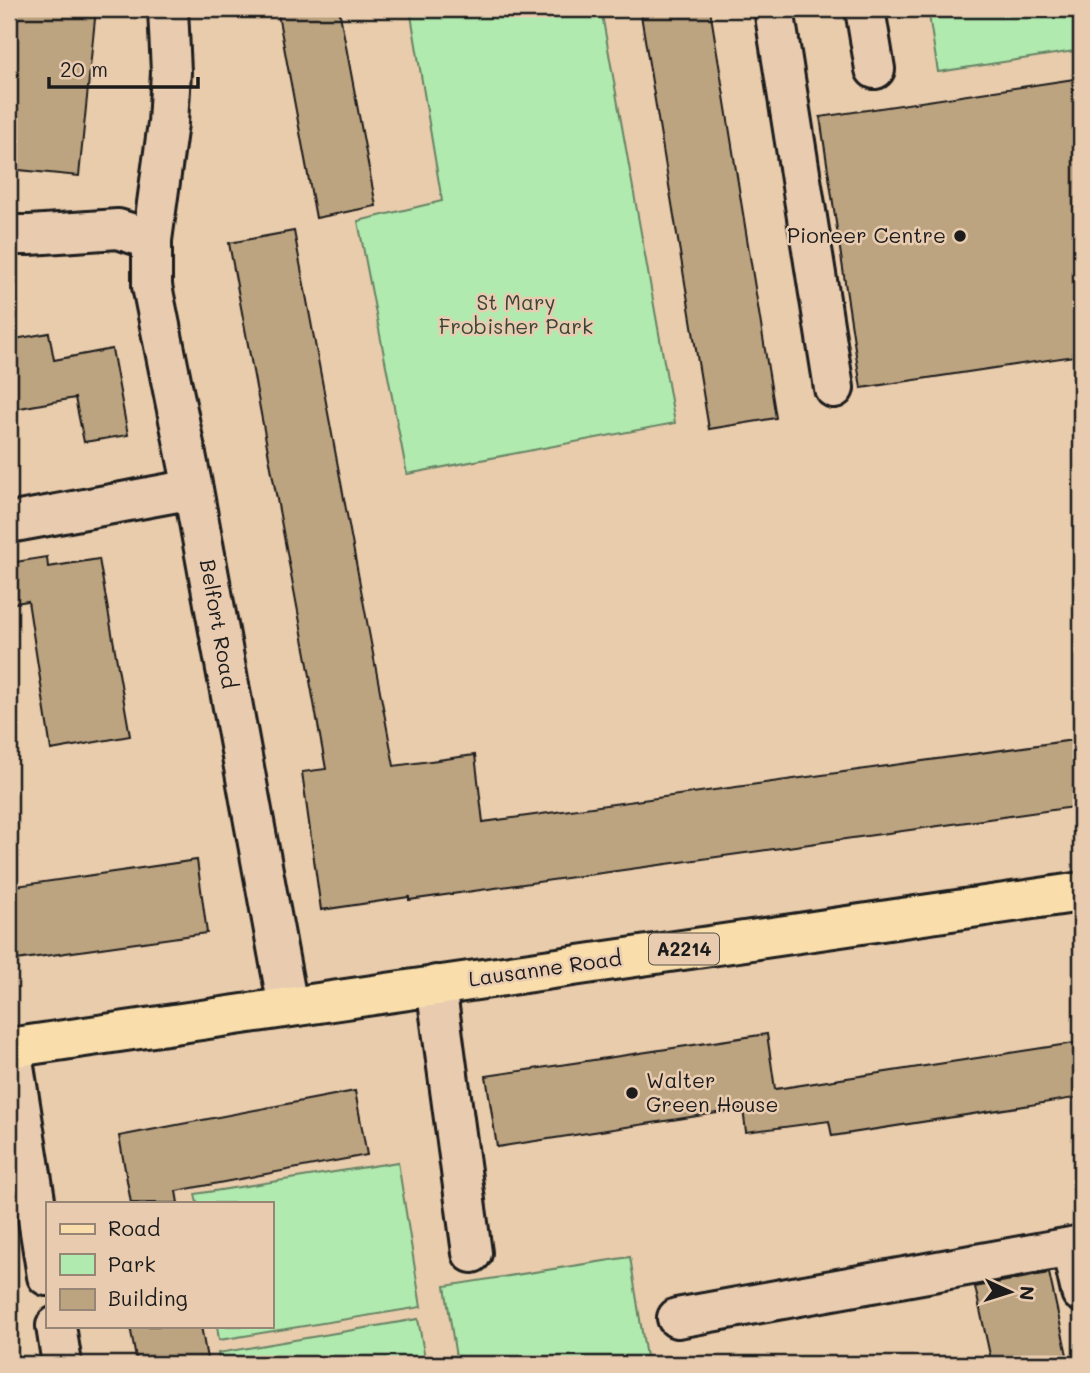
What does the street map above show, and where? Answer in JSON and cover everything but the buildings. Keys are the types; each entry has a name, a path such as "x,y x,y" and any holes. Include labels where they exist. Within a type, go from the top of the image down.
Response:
{"main road":[{"name":"Lausanne Road","path":"10,1047 1081,892"}],"street":[{"name":"Belfort Road","path":"168,9 171,72 168,123 152,240 152,286 194,489 288,1007"},
{"path":"774,9 834,388"},
{"path":"865,9 875,69"},
{"path":"9,235 118,229 152,240"},
{"path":"9,523 194,489"},
{"path":"436,985 472,1253"},
{"path":"10,1047 46,1270"},
{"path":"677,1318 1076,1246 1081,1293"},
{"path":"56,1328 62,1364"}],"green space":[{"name":"St Mary Frobisher Park","path":"410,9 601,9 675,423 407,474 358,221 442,201"},
{"path":"928,9 1081,9 1081,50 938,72"},
{"path":"398,1162 421,1307 219,1340 217,1328 273,1328 273,1202 197,1202 195,1194"},
{"path":"630,1257 646,1357 600,1364 457,1364 445,1286"},
{"path":"418,1319 426,1364 220,1364 218,1353"}],"place":[{"name":"Pioneer Centre","path":"960,236"},
{"name":"Walter Green House","path":"632,1093"}]}
